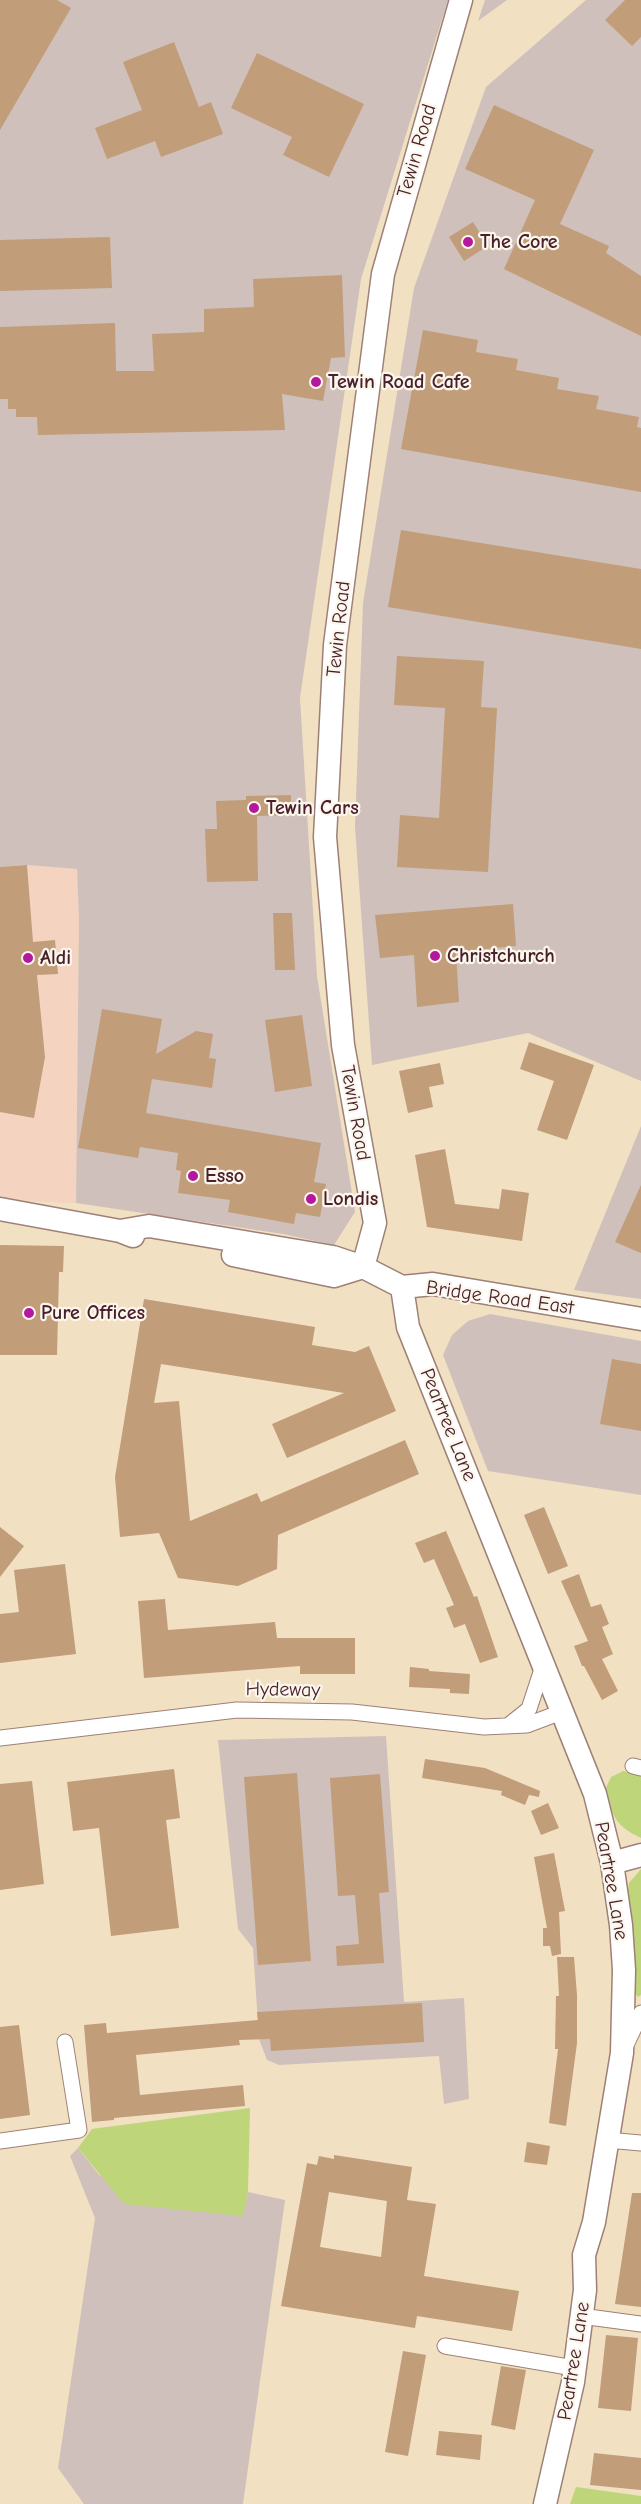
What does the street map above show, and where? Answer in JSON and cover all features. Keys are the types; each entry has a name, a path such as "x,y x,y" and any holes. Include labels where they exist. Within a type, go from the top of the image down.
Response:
{"street":[{"name":"Tewin Road","path":"363,1267 375,1223 343,1045 325,837 335,645 383,274 461,0"},
{"path":"0,1209 120,1231 144,1241 244,1257 334,1276 363,1267"},
{"name":"Bridge Road East","path":"363,1267 402,1287 433,1284 641,1319"},
{"name":"Peartree Lane","path":"402,1287 408,1327 564,1711 595,1794 612,1863 621,1926 624,1970 622,2053 594,2222 585,2246 583,2264 585,2290 567,2414 545,2504"},
{"path":"509,1725 529,1709 544,1663"},
{"name":"Hydeway","path":"0,1738 237,1710 352,1712 484,1727 527,1725 564,1711"},
{"path":"612,1863 641,1855"},
{"path":"622,2053 641,2013"},
{"path":"0,2141 79,2130 65,2042"},
{"path":"607,2140 641,2143"},
{"path":"581,2316 641,2324"},
{"path":"445,2346 574,2368"}],"shaded area":[{"path":"0,0 448,0 361,279 300,698 317,976 355,1212 334,1245 283,1234 76,1203 79,918 77,869 27,865 0,867"},
{"path":"485,0 507,0 478,21"},
{"path":"586,0 641,0 641,1081 528,1033 372,1065 355,827 363,603 414,288 486,87"},
{"path":"27,865 77,869 79,918 76,1203 0,1200 0,867"},
{"path":"641,1126 641,1299 574,1290"},
{"path":"490,1314 641,1341 641,1495 488,1471 443,1355 452,1335 468,1321"},
{"path":"386,1736 404,2002 464,1998 469,2099 444,2104 439,2056 279,2065 267,2060 259,2039 253,1948 238,1929 218,1740"},
{"path":"78,2148 99,2175 242,2216 248,2192 285,2200 243,2504 84,2504 58,2468 95,2218 70,2156"}],"green space":[{"path":"623,1771 641,1774 641,1838 632,1834 616,1819 605,1790 611,1777"},
{"path":"641,1869 641,1995 638,1997 634,1992 627,1896 629,1883"},
{"path":"250,2108 248,2192 243,2216 124,2204 78,2148 92,2129"},
{"path":"576,2487 641,2496 641,2504 570,2504"}],"building":[{"path":"0,0 57,0 71,8 0,130"},
{"path":"625,0 641,0 641,37 632,46 605,20"},
{"path":"174,42 199,107 211,102 223,134 161,157 155,141 107,159 95,128 142,110 123,62"},
{"path":"257,53 364,104 329,177 283,155 292,137 231,108"},
{"path":"494,105 594,150 560,224 609,246 606,253 641,276 641,336 504,269 535,200 465,169"},
{"name":"The Core","path":"473,222 488,246 464,261 449,237"},
{"path":"110,237 112,288 0,291 0,240"},
{"path":"342,275 345,357 331,358 323,401 282,394 285,430 38,435 37,417 16,417 16,409 8,409 8,399 0,399 0,327 115,323 116,371 154,371 152,334 204,332 204,309 254,307 253,279"},
{"path":"423,330 478,340 476,352 518,359 516,370 559,378 557,389 599,396 596,409 639,417 637,427 641,428 641,492 401,449"},
{"path":"401,530 641,569 641,649 388,607"},
{"path":"397,656 484,661 481,707 497,708 488,872 397,867 400,815 439,818 445,708 394,705"},
{"path":"291,795 291,815 257,816 258,881 207,882 205,829 217,829 216,801 246,800 246,796"},
{"name":"Aldi","path":"27,865 33,942 55,940 58,974 37,975 45,1057 34,1118 0,1112 0,867"},
{"name":"Christchurch","path":"513,904 516,946 456,952 459,1002 417,1007 414,955 380,958 375,915"},
{"path":"273,913 292,913 295,970 275,970"},
{"path":"102,1009 162,1019 156,1054 196,1031 213,1034 209,1058 216,1059 212,1088 152,1079 146,1113 321,1143 314,1182 326,1184 320,1217 296,1213 294,1224 228,1212 230,1200 178,1193 181,1171 176,1170 178,1153 140,1147 138,1158 78,1148"},
{"path":"302,1015 312,1086 275,1092 265,1020"},
{"path":"529,1042 594,1065 567,1140 537,1130 554,1081 520,1069"},
{"path":"440,1063 444,1084 429,1087 433,1107 408,1113 399,1071"},
{"path":"445,1149 455,1204 499,1209 502,1189 529,1193 522,1241 427,1227 415,1155"},
{"path":"641,1185 641,1253 615,1242"},
{"name":"Pure Offices","path":"0,1245 64,1246 63,1272 59,1272 57,1355 0,1355"},
{"path":"144,1299 315,1327 312,1345 355,1352 369,1346 396,1411 287,1458 272,1424 344,1393 161,1364 154,1403 179,1401 190,1521 257,1493 261,1502 405,1440 419,1474 278,1535 277,1569 238,1586 178,1578 159,1533 120,1537 115,1477"},
{"path":"612,1359 641,1364 641,1431 600,1424"},
{"path":"544,1507 568,1566 548,1574 524,1515"},
{"path":"0,1527 24,1546 0,1577"},
{"path":"446,1531 474,1597 477,1596 498,1657 480,1663 465,1624 454,1628 446,1608 454,1605 434,1559 424,1563 415,1543"},
{"path":"65,1564 76,1654 0,1663 0,1614 19,1612 14,1570"},
{"path":"579,1574 591,1607 601,1604 609,1624 602,1627 613,1654 602,1659 618,1691 602,1700 582,1666 574,1646 588,1641 561,1581"},
{"path":"165,1599 168,1630 275,1622 277,1638 355,1638 355,1674 300,1674 300,1666 144,1678 138,1601"},
{"path":"410,1667 470,1674 469,1694 450,1693 450,1689 409,1687"},
{"path":"425,1759 485,1768 540,1791 539,1797 529,1795 525,1805 501,1795 502,1791 422,1778"},
{"path":"174,1769 180,1818 166,1820 179,1928 111,1936 99,1828 73,1831 67,1782"},
{"path":"297,1773 311,1961 258,1965 244,1777"},
{"path":"380,1774 389,1892 379,1893 384,1963 337,1966 336,1946 359,1944 355,1895 338,1896 330,1778"},
{"path":"32,1781 44,1884 0,1890 0,1784"},
{"path":"548,1803 559,1828 541,1835 531,1811"},
{"path":"554,1853 565,1911 559,1912 561,1954 552,1956 550,1946 543,1946 543,1928 547,1928 534,1857"},
{"path":"557,1957 574,1957 577,1995 577,2043 566,2126 549,2123 558,2049 555,2049 556,1996 559,1996"},
{"path":"422,2003 424,2042 271,2051 270,2039 239,2040 240,2045 136,2055 140,2095 243,2085 245,2106 92,2122 84,2025 106,2023 107,2033 258,2020 257,2012"},
{"path":"19,2025 30,2115 0,2119 0,2027"},
{"path":"527,2142 550,2146 547,2165 524,2162"},
{"path":"334,2155 412,2167 407,2200 436,2204 424,2276 519,2291 512,2331 417,2316 415,2328 281,2306 307,2163 317,2165 319,2156 334,2159","holes":["329,2192 387,2201 381,2257 320,2247"]},
{"path":"632,2193 641,2193 641,2307 615,2304"},
{"path":"606,2335 638,2338 631,2411 598,2408"},
{"path":"403,2351 426,2355 408,2456 385,2452"},
{"path":"501,2366 526,2370 515,2430 491,2425"},
{"path":"439,2431 482,2435 480,2460 436,2455"},
{"path":"594,2453 641,2458 641,2490 590,2485"}],"place":[{"name":"The Core","path":"468,242"},
{"name":"Tewin Road Cafe","path":"316,382"},
{"name":"Tewin Cars","path":"254,808"},
{"name":"Christchurch","path":"435,956"},
{"name":"Aldi","path":"28,958"},
{"name":"Esso","path":"193,1176"},
{"name":"Londis","path":"311,1199"},
{"name":"Pure Offices","path":"29,1313"}]}
